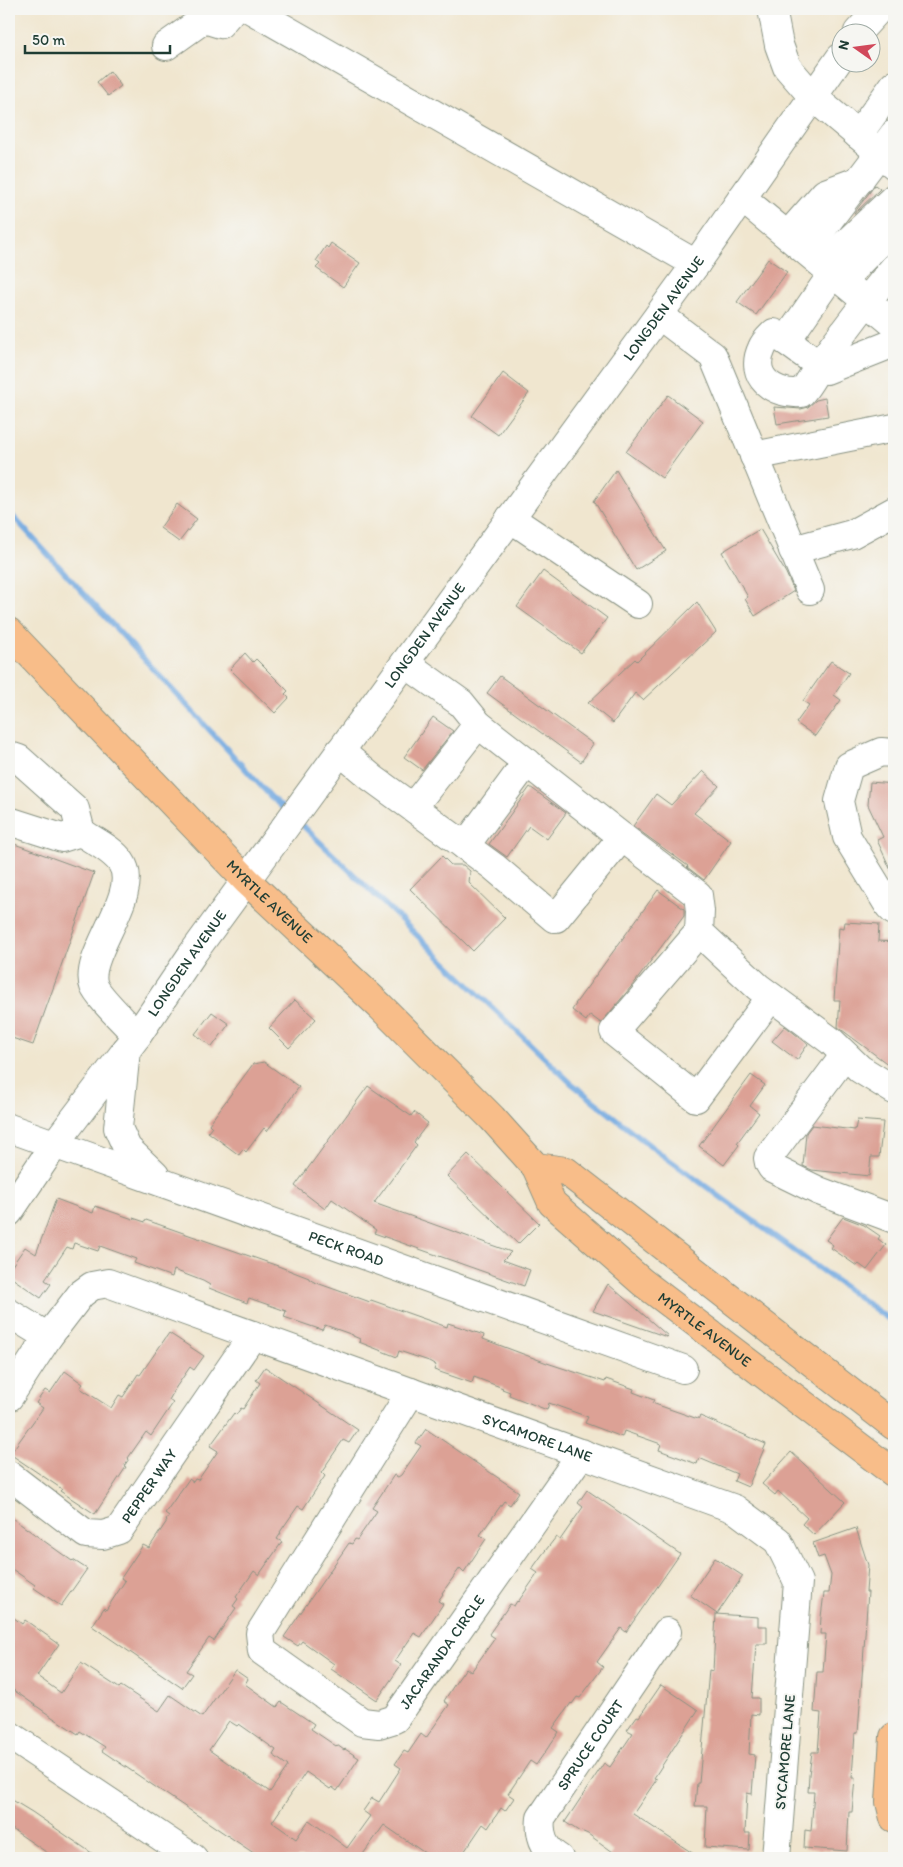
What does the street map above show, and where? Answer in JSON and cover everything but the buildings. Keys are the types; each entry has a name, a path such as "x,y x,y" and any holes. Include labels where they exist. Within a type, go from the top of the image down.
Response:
{"main road":[{"name":"MYRTLE AVENUE","path":"12,643 246,881 419,1045 492,1118 536,1167 552,1203 642,1282 894,1473"},
{"path":"536,1167 566,1171 894,1426"},
{"path":"894,1737 890,1802 894,1818"}],"street":[{"path":"166,46 204,19 220,24 233,9"},
{"path":"250,9 696,264"},
{"path":"772,9 779,45 787,67 813,97 858,135 890,151 860,180 818,261 786,340"},
{"path":"864,22 872,9"},
{"path":"867,22 879,9"},
{"name":"LONGDEN AVENUE","path":"9,1212 55,1144 132,1043 193,953 696,264 830,72"},
{"path":"858,135 894,85"},
{"path":"742,198 818,261 884,309"},
{"path":"818,261 894,199"},
{"path":"818,261 894,226"},
{"path":"894,268 884,309 819,365 808,385 801,393 792,394 771,388 760,372 761,348 774,333 786,340 819,365 826,370 894,343"},
{"path":"659,315 713,356 810,590"},
{"path":"754,456 894,428"},
{"path":"793,550 852,534 894,511"},
{"path":"510,518 638,604"},
{"path":"405,663 461,703 478,724 698,895 699,932 614,1031 615,1033 696,1098 772,997"},
{"path":"413,806 478,724"},
{"path":"340,752 372,778 413,806 494,867 555,918 622,837"},
{"path":"894,753 881,752 849,766 839,801 847,837 889,906 894,911"},
{"path":"9,758 20,759 76,809 81,832 111,852 122,863 125,874 121,902 96,957 92,975 94,986 132,1043 118,1128 127,1148 164,1183"},
{"path":"466,846 527,762"},
{"path":"9,821 62,838 81,832"},
{"path":"699,932 758,987 831,1042 860,1069 894,1090"},
{"path":"845,1055 768,1158 769,1163 772,1168 819,1191 894,1219"},
{"name":"PECK ROAD","path":"9,1128 683,1368"},
{"name":"SYCAMORE LANE","path":"48,1337 81,1294 92,1286 108,1282 735,1508 778,1541 798,1582 776,1858"},
{"path":"9,1313 48,1337 19,1359 9,1397"},
{"name":"PEPPER WAY","path":"9,1475 86,1534 103,1535 119,1530 253,1335"},
{"name":"JACARANDA CIRCLE","path":"411,1392 260,1633 262,1651 362,1722 379,1724 395,1719 582,1453"},
{"name":"SPRUCE COURT","path":"560,1858 550,1852 545,1845 542,1836 541,1818 667,1632"},
{"path":"9,1735 193,1858"}],"waterway":[{"path":"9,512 286,811"},
{"path":"299,822 571,1083 653,1148 894,1323"}]}
